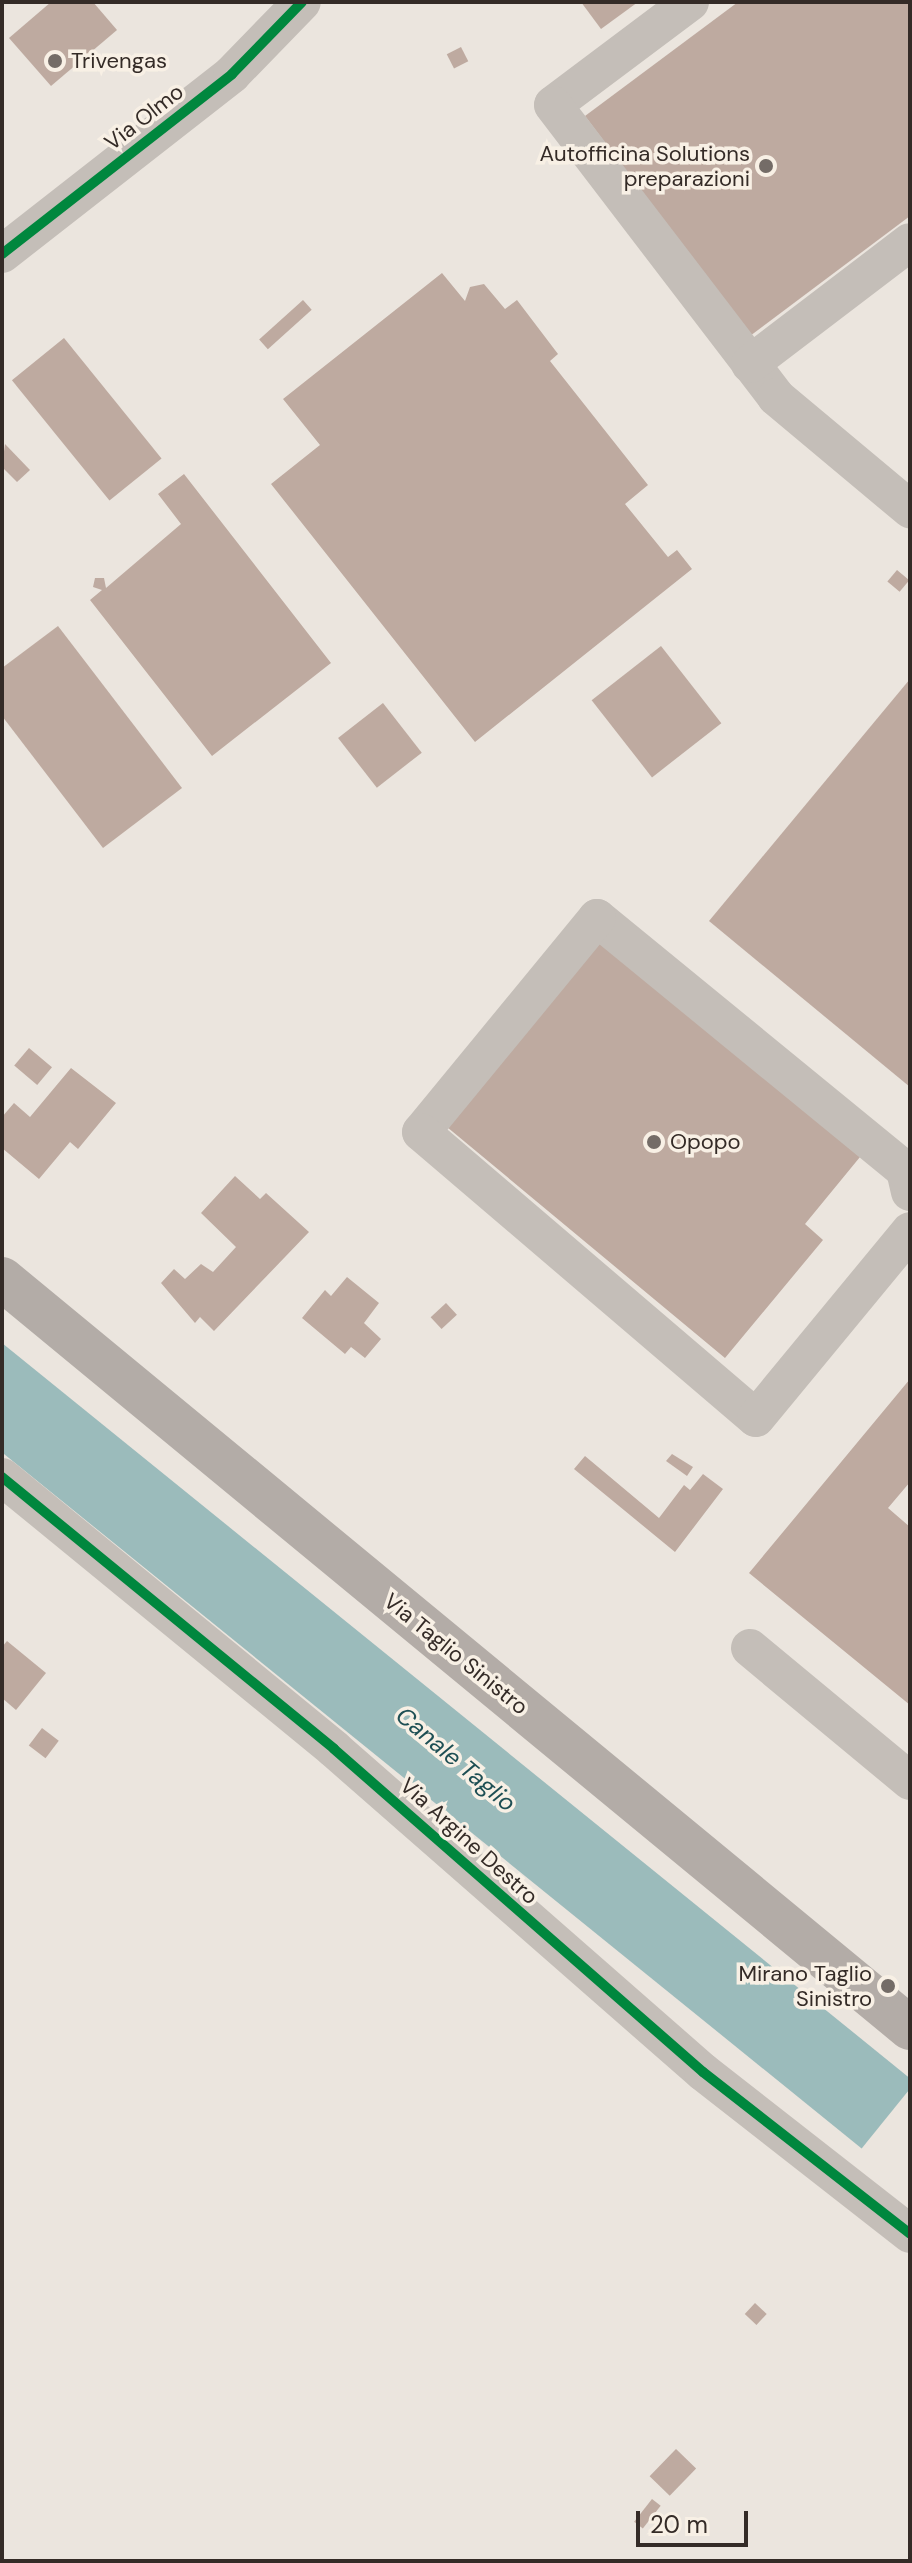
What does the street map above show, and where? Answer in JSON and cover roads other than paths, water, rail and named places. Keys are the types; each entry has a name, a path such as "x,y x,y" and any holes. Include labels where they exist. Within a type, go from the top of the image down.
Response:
{"main road":[{"name":"Via Taglio Sinistro","path":"2,1279 910,2028"}],"street":[{"name":"Via Olmo","path":"2,254 232,74 302,2"},
{"path":"690,2 553,105 776,397 910,509"},
{"path":"750,364 910,242"},
{"path":"910,1192 905,1170 597,918 421,1132 756,1418 910,1231"},
{"name":"Via Argine Destro","path":"2,1477 334,1749 703,2072 910,2234"},
{"path":"750,1648 910,1781"}],"water":[{"name":"Canale Taglio","path":"2,1343 910,2078 910,2089 862,2149 2,1452"}],"place":[{"name":"Trivengas","path":"55,61"},
{"name":"Autofficina Solutions preparazioni","path":"766,166"},
{"name":"Opopo","path":"654,1142"},
{"name":"Mirano Taglio Sinistro","path":"888,1986"}]}
